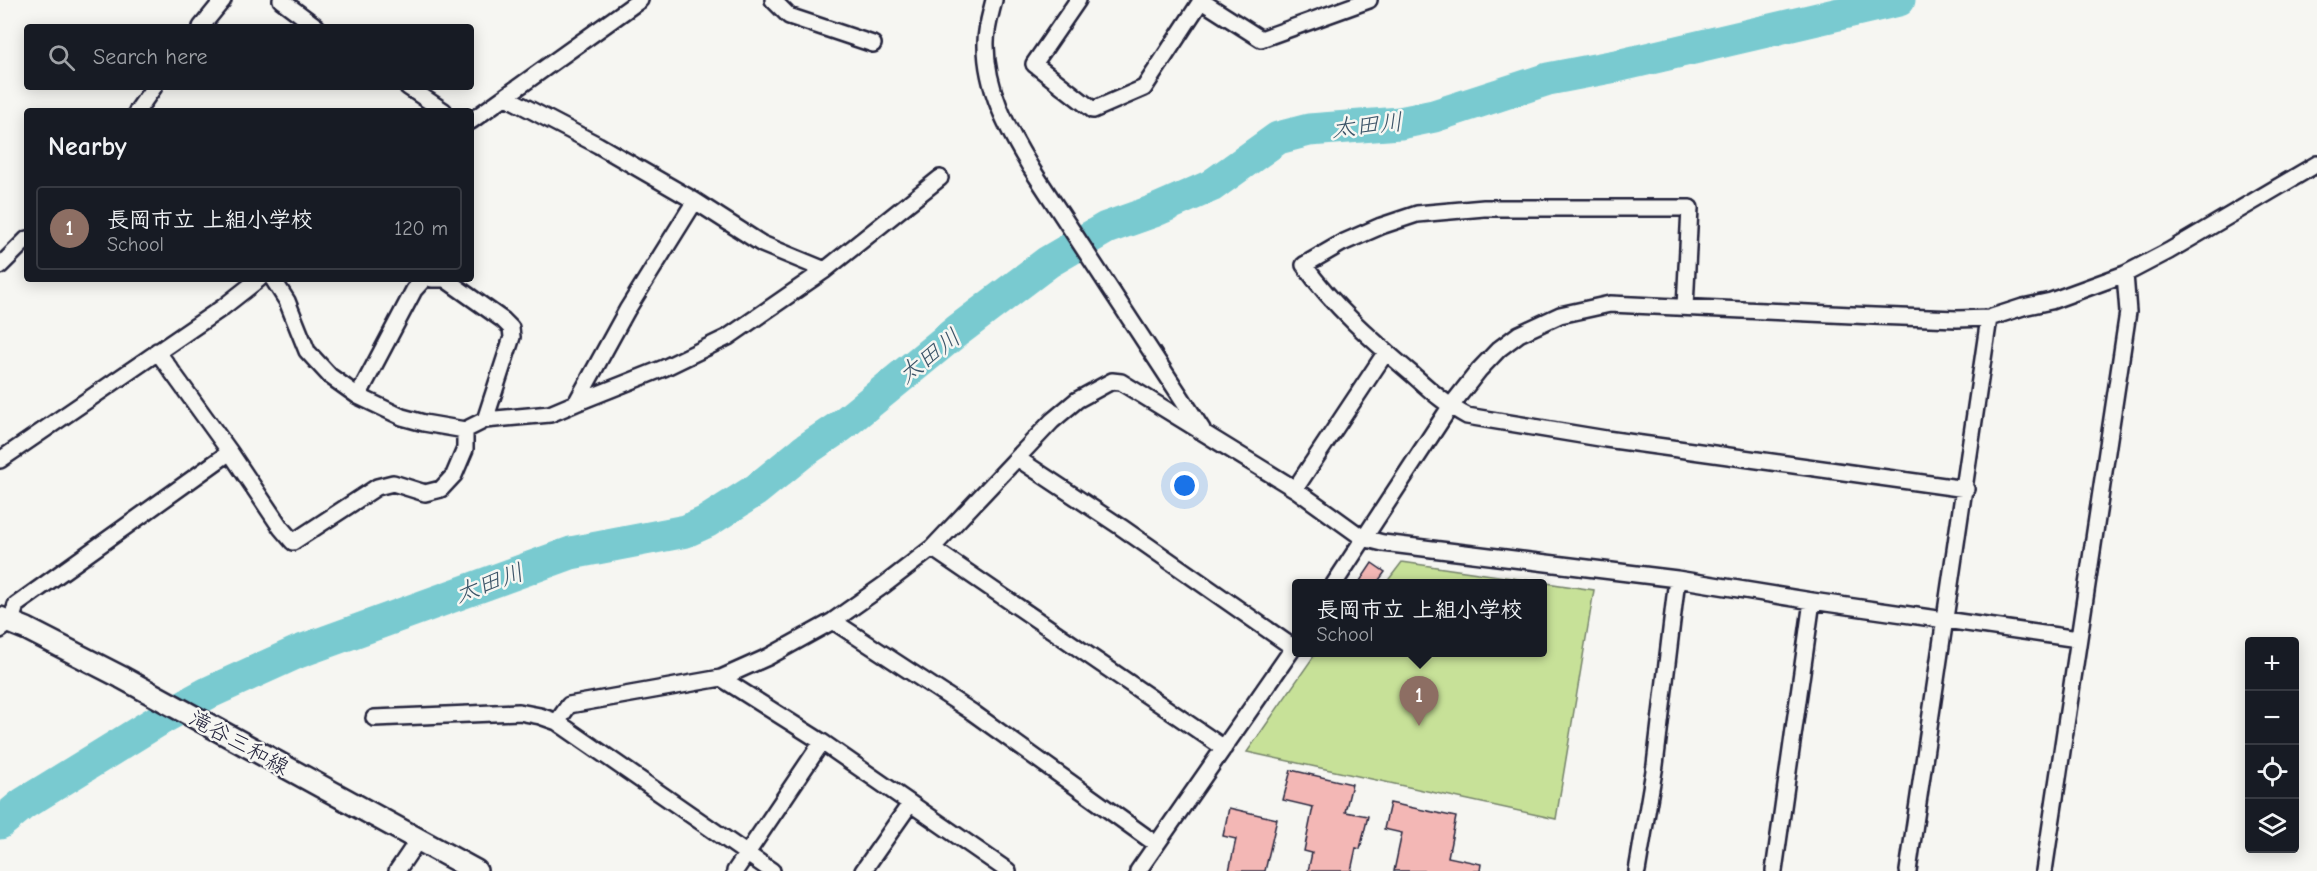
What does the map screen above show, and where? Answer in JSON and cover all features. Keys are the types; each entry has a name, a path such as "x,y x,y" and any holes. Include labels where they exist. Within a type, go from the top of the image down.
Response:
{"main road":[{"name":"滝谷三和線","path":"4,624 121,678 476,871"}],"street":[{"path":"281,0 313,24"},
{"path":"474,119 640,0"},
{"path":"773,0 789,16 873,44"},
{"path":"994,0 986,39 987,63 1006,126 1031,168 1206,434"},
{"path":"1078,0 1034,64 1093,110 1144,88 1200,0 1261,39 1359,1"},
{"path":"203,24 214,3"},
{"path":"139,108 152,90"},
{"path":"412,90 440,108"},
{"path":"506,97 598,145 695,201 762,244 825,270"},
{"path":"1337,579 1450,407 1479,370 1499,349 1519,334 1560,315 1610,304 1934,318 1989,318 2051,301 2125,274 2169,252 2317,164"},
{"path":"275,282 287,301 307,351 330,376 358,396 402,417 465,430 485,420 550,414 664,368 728,337 825,270 940,178"},
{"path":"576,403 627,310 695,201"},
{"path":"1685,307 1690,208 1484,208 1417,214 1342,243 1304,265 1317,284 1386,352 1450,407 1467,416 1606,439 1966,489"},
{"path":"0,266 24,242"},
{"path":"2044,871 2127,312 2125,274"},
{"path":"0,460 222,308 255,282"},
{"path":"358,396 414,290 421,282"},
{"path":"449,282 511,328 512,337 485,420"},
{"path":"1908,871 1966,489 1989,318"},
{"path":"157,351 293,542 376,487 393,483 425,493 441,489 454,475 465,449 465,430"},
{"path":"1295,489 1386,352"},
{"path":"557,722 569,705 721,678 768,657 833,621 932,548 1052,421 1077,400 1112,381 1121,382 1295,489 1363,538 1383,543 1677,579 2078,639"},
{"path":"4,624 16,605 230,452"},
{"path":"1017,459 1292,644"},
{"path":"932,548 1224,748"},
{"path":"1638,871 1654,765 1677,579"},
{"path":"1774,871 1812,601"},
{"path":"833,621 972,712 1156,844"},
{"path":"1138,871 1292,650"},
{"path":"721,678 822,742 1008,871"},
{"path":"374,718 519,712 557,722 772,871"},
{"path":"735,871 822,742"},
{"path":"863,871 909,804"},
{"path":"397,871 418,840"}],"green space":[{"path":"1402,562 1519,579 1389,579"},
{"path":"1547,583 1594,590 1556,819 1247,752 1313,657 1547,657"}],"building":[{"path":"1372,563 1385,572 1380,579 1361,579"},
{"path":"1291,770 1352,784 1345,812 1368,816 1360,849 1356,848 1351,871 1308,871 1312,853 1304,851 1313,807 1283,800"},
{"path":"1390,803 1456,817 1448,857 1481,864 1480,871 1394,871 1402,833 1384,829"},
{"path":"1229,808 1277,819 1265,871 1229,871 1236,839 1223,836"}],"waterway":[{"name":"太田川","path":"0,823 23,804 164,717 208,693 298,652 571,553 686,531 706,522 756,490 804,451 841,426 957,331 1048,262 1106,228 1154,211 1211,186 1278,138 1309,130 1400,123 1434,116 1548,79 1621,65 1899,0"}],"place":[{"name":"長岡市立 上組小学校","path":"1419,726"}]}
